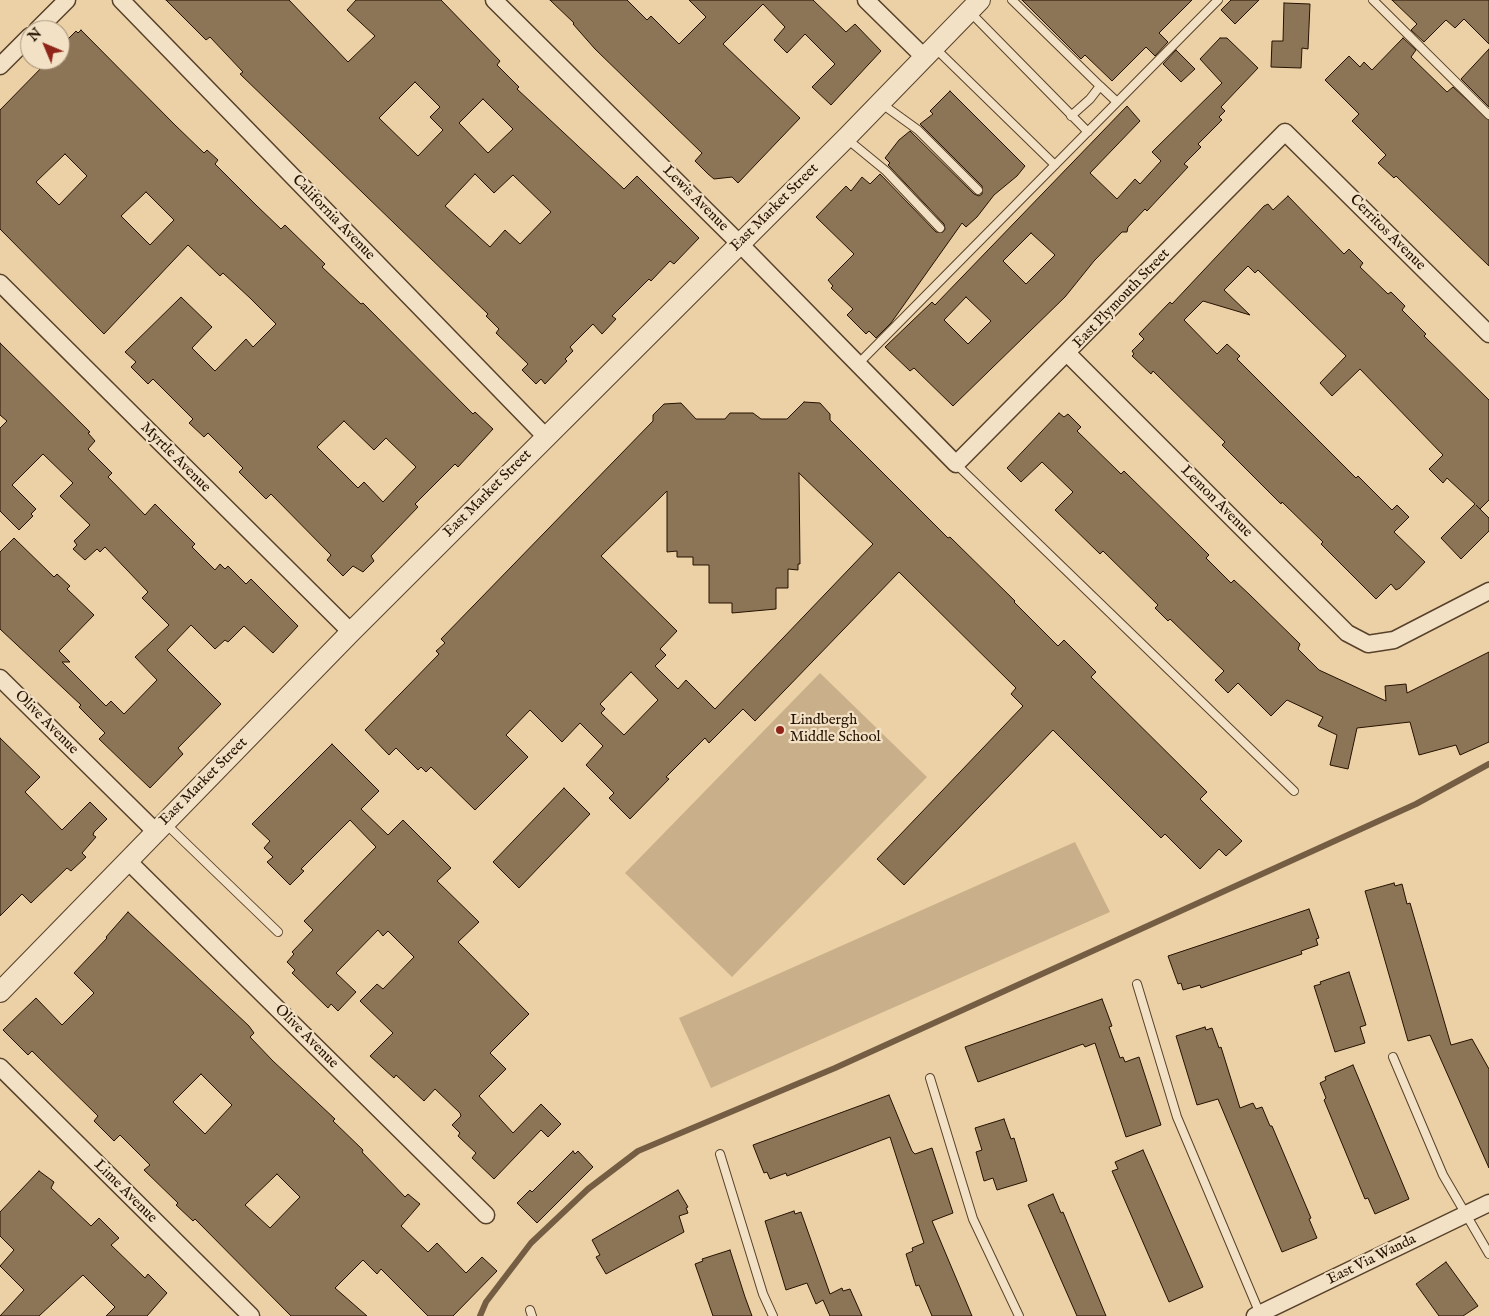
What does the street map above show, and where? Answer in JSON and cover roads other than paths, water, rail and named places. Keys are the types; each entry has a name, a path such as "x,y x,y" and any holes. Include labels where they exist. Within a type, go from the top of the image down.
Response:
{"street":[{"path":"46,20 67,0"},
{"name":"California Avenue","path":"121,0 545,436"},
{"name":"Lewis Avenue","path":"494,0 739,243 956,464"},
{"path":"866,0 929,52"},
{"name":"East Market Street","path":"0,992 351,632 545,436 846,138 975,6"},
{"path":"0,66 20,46"},
{"name":"Cerritos Avenue","path":"1285,132 1489,334"},
{"name":"East Plymouth Street","path":"956,464 1068,354 1285,132"},
{"name":"Myrtle Avenue","path":"0,283 351,632"},
{"name":"Lemon Avenue","path":"1068,354 1348,633 1368,644 1394,640 1489,591"},
{"name":"Olive Avenue","path":"0,678 160,827"},
{"name":"Olive Avenue","path":"127,860 486,1215"},
{"name":"Lime Avenue","path":"0,1067 251,1316"},
{"name":"East Via Wanda","path":"1259,1315 1489,1204"}],"lane":[{"path":"1012,0 1117,102"},
{"path":"858,364 1218,0"},
{"path":"1372,0 1489,115"},
{"path":"975,6 1071,116 1088,132"},
{"path":"929,52 1055,165"},
{"path":"1071,116 1090,99 1100,86"},
{"path":"880,103 918,130 978,190"},
{"path":"846,138 886,172 940,228"},
{"path":"956,464 1294,791"},
{"path":"160,827 278,932"},
{"path":"1137,984 1177,1116 1259,1315"},
{"path":"1393,1057 1443,1176 1489,1254"},
{"path":"930,1078 973,1218 1018,1316"},
{"path":"720,1154 763,1294 773,1316"}],"waterway":[{"path":"480,1316 486,1302 531,1243 588,1189 638,1151 835,1068 1416,804 1489,764"}],"place":[{"name":"Lindbergh Middle School","path":"780,730"}]}
